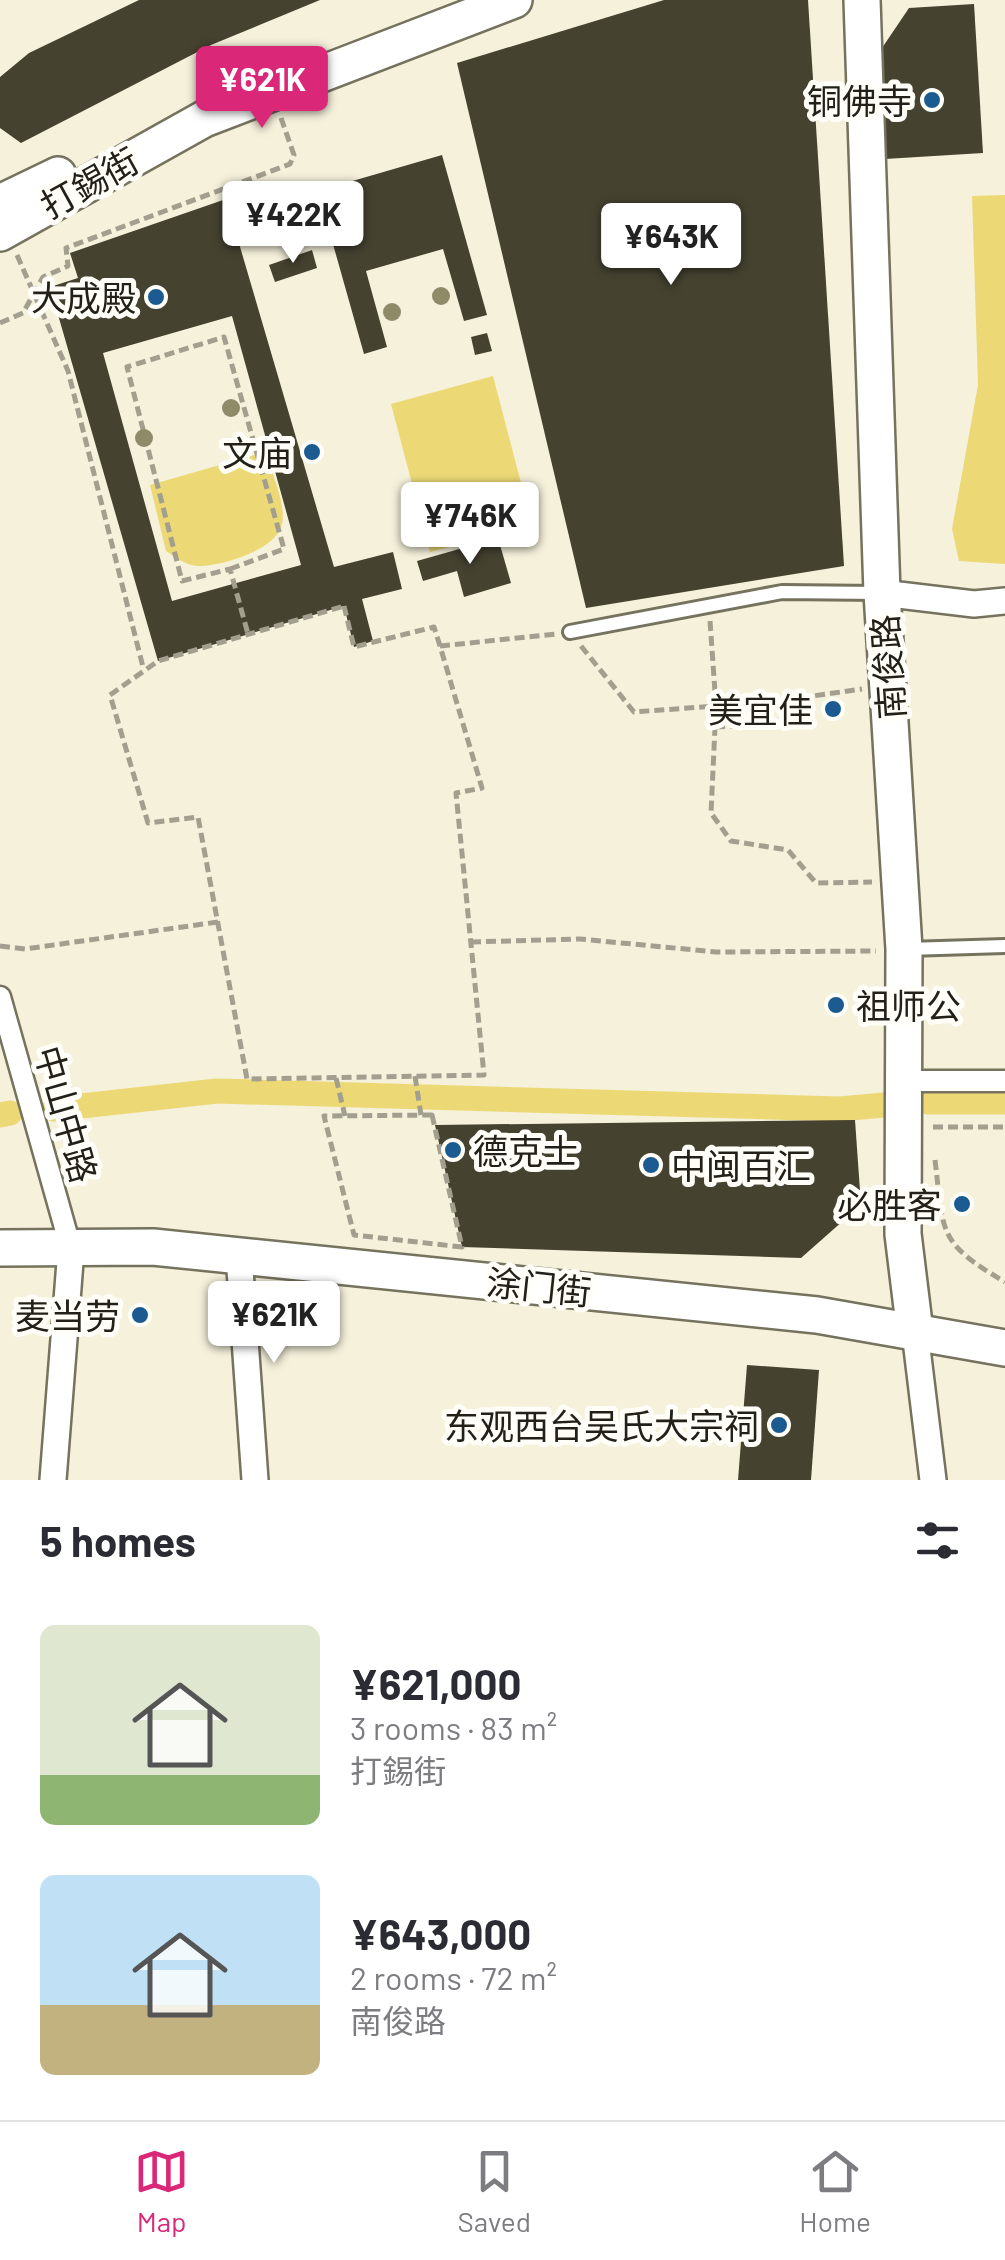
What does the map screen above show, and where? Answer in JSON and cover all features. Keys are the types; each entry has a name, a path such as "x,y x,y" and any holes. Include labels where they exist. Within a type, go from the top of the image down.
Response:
{"main road":[{"name":"打錫街","path":"1,222 202,106 468,0"},
{"name":"打錫街","path":"1,222 204,119 514,0"},
{"name":"南俊路","path":"862,0 882,593 904,948 903,1234 916,1332"},
{"name":"涂门街","path":"0,1248 153,1247 797,1313 1005,1348"}],"street":[{"path":"882,593 974,604 1005,601"},
{"name":"中山中路","path":"0,996 71,1249"},
{"path":"906,1081 1005,1081"},
{"path":"53,1480 71,1249"},
{"path":"240,1256 254,1480"},
{"path":"916,1332 933,1480"}],"lane":[{"path":"570,632 782,592 882,593"},
{"path":"904,948 1005,946"}],"path":[{"path":"0,323 23,313 43,276 68,266 66,248 290,164 294,155 272,92"},
{"path":"1,222 36,292 68,371 144,667"},
{"path":"224,337 284,549 230,569 182,581 128,367 224,337"},
{"path":"230,569 248,634"},
{"path":"344,606 354,647 434,627 482,788 456,793 484,1075 247,1079 198,818 148,823 110,695 144,667 344,606"},
{"path":"709,606 716,706 711,812 731,842 788,850 816,883 900,881"},
{"path":"440,646 570,632 634,712 716,706"},
{"path":"715,728 779,724 784,700 889,686"},
{"path":"0,946 25,949 218,922"},
{"path":"470,942 580,939 716,952 846,954 904,948"},
{"path":"415,1076 422,1115"},
{"path":"336,1078 345,1116"},
{"path":"432,1115 462,1247 354,1236 324,1116 345,1116 432,1115"},
{"path":"1005,1127 930,1127 944,1234 974,1264 1005,1282"}],"shaded area":[{"path":"1005,195 1005,564 959,561 952,529 978,385 972,196"},
{"path":"493,376 532,525 430,552 391,404"},
{"path":"265,452 283,512 280,530 274,538 245,556 211,565 182,562 166,551 150,485"}],"building":[{"path":"139,0 320,0 211,45 21,143 0,128 0,77 29,53"},
{"path":"664,0 808,0 844,566 586,608 457,63"},
{"name":"铜佛寺","path":"974,4 983,153 885,159 882,48 909,8"},
{"path":"442,155 487,315 464,321 443,249 366,271 387,347 364,354 318,191"},
{"path":"289,182 302,222 260,236 247,196"},
{"path":"226,199 334,567 393,552 402,589 362,599 373,641 354,647 344,606 158,661 50,287 78,278 70,253","holes":["232,316 301,565 172,601 103,353"]},
{"path":"312,250 317,268 275,282 269,265"},
{"path":"487,333 492,351 475,355 471,337"},
{"path":"498,538 511,583 464,597 457,571 423,581 417,561"},
{"name":"中闽百汇","path":"855,1120 861,1205 801,1258 462,1247 435,1125"},
{"name":"东观西台吴氏大宗祠","path":"747,1365 819,1370 811,1480 738,1480"}],"waterway":[{"path":"54,1109 217,1091 840,1109 884,1105"},
{"path":"928,1102 1005,1102"},
{"path":"0,1115 10,1113"}],"place":[{"name":"铜佛寺","path":"932,100"},
{"name":"大成殿","path":"156,297"},
{"name":"文庙","path":"312,452"},
{"name":"美宜佳","path":"833,709"},
{"name":"祖师公","path":"836,1005"},
{"name":"德克士","path":"453,1150"},
{"name":"中闽百汇","path":"651,1165"},
{"name":"必胜客","path":"962,1204"},
{"name":"麦当劳","path":"140,1315"},
{"name":"东观西台吴氏大宗祠","path":"779,1425"}]}
